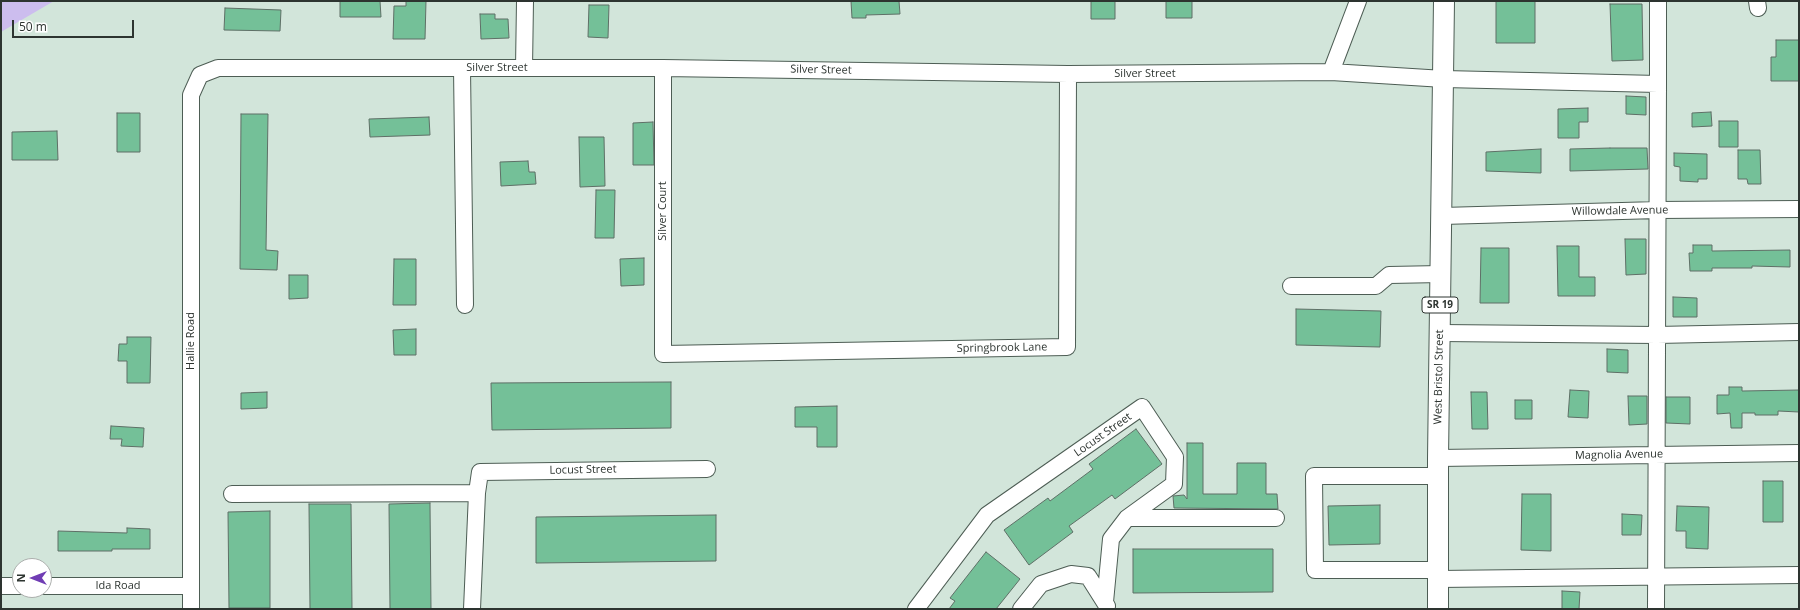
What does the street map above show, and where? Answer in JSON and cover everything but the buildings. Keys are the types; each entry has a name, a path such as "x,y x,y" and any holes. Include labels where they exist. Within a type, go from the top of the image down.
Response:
{"main road":[{"name":"West Bristol Street","path":"1438,609 1438,467 1444,1"}],"street":[{"path":"524,68 525,1"},
{"path":"1331,72 1358,1"},
{"path":"1656,609 1658,1"},
{"name":"Silver Street","path":"200,75 218,68 663,68 1068,74 1331,72 1444,79 1658,84"},
{"path":"462,68 465,305"},
{"name":"Silver Court","path":"663,68 663,354"},
{"name":"Springbrook Lane","path":"663,354 1068,347 1068,74"},
{"name":"Hallie Road","path":"191,609 191,95 200,75"},
{"name":"Willowdale Avenue","path":"1442,216 1658,210 1799,209"},
{"path":"1291,286 1376,286 1389,275 1441,274"},
{"path":"1440,333 1657,335 1799,332"},
{"name":"Locust Street","path":"916,609 987,515 1142,407 1175,457 1174,484 1127,518 1111,539 1107,606"},
{"name":"Magnolia Avenue","path":"1438,574 1315,570 1314,476 1438,467 1656,455 1799,453"},
{"name":"Locust Street","path":"472,609 477,493 480,472 707,469"},
{"path":"232,494 477,493"},
{"path":"1127,518 1276,518"},
{"name":"Locust Street","path":"1021,609 1041,584 1071,574 1088,576 1107,606"},
{"path":"1438,574 1656,577 1799,576"},
{"path":"1,586 12,586"},
{"name":"Ida Road","path":"52,586 191,586"}],"shaded area":[{"path":"1,1 54,1 1,32"}]}
